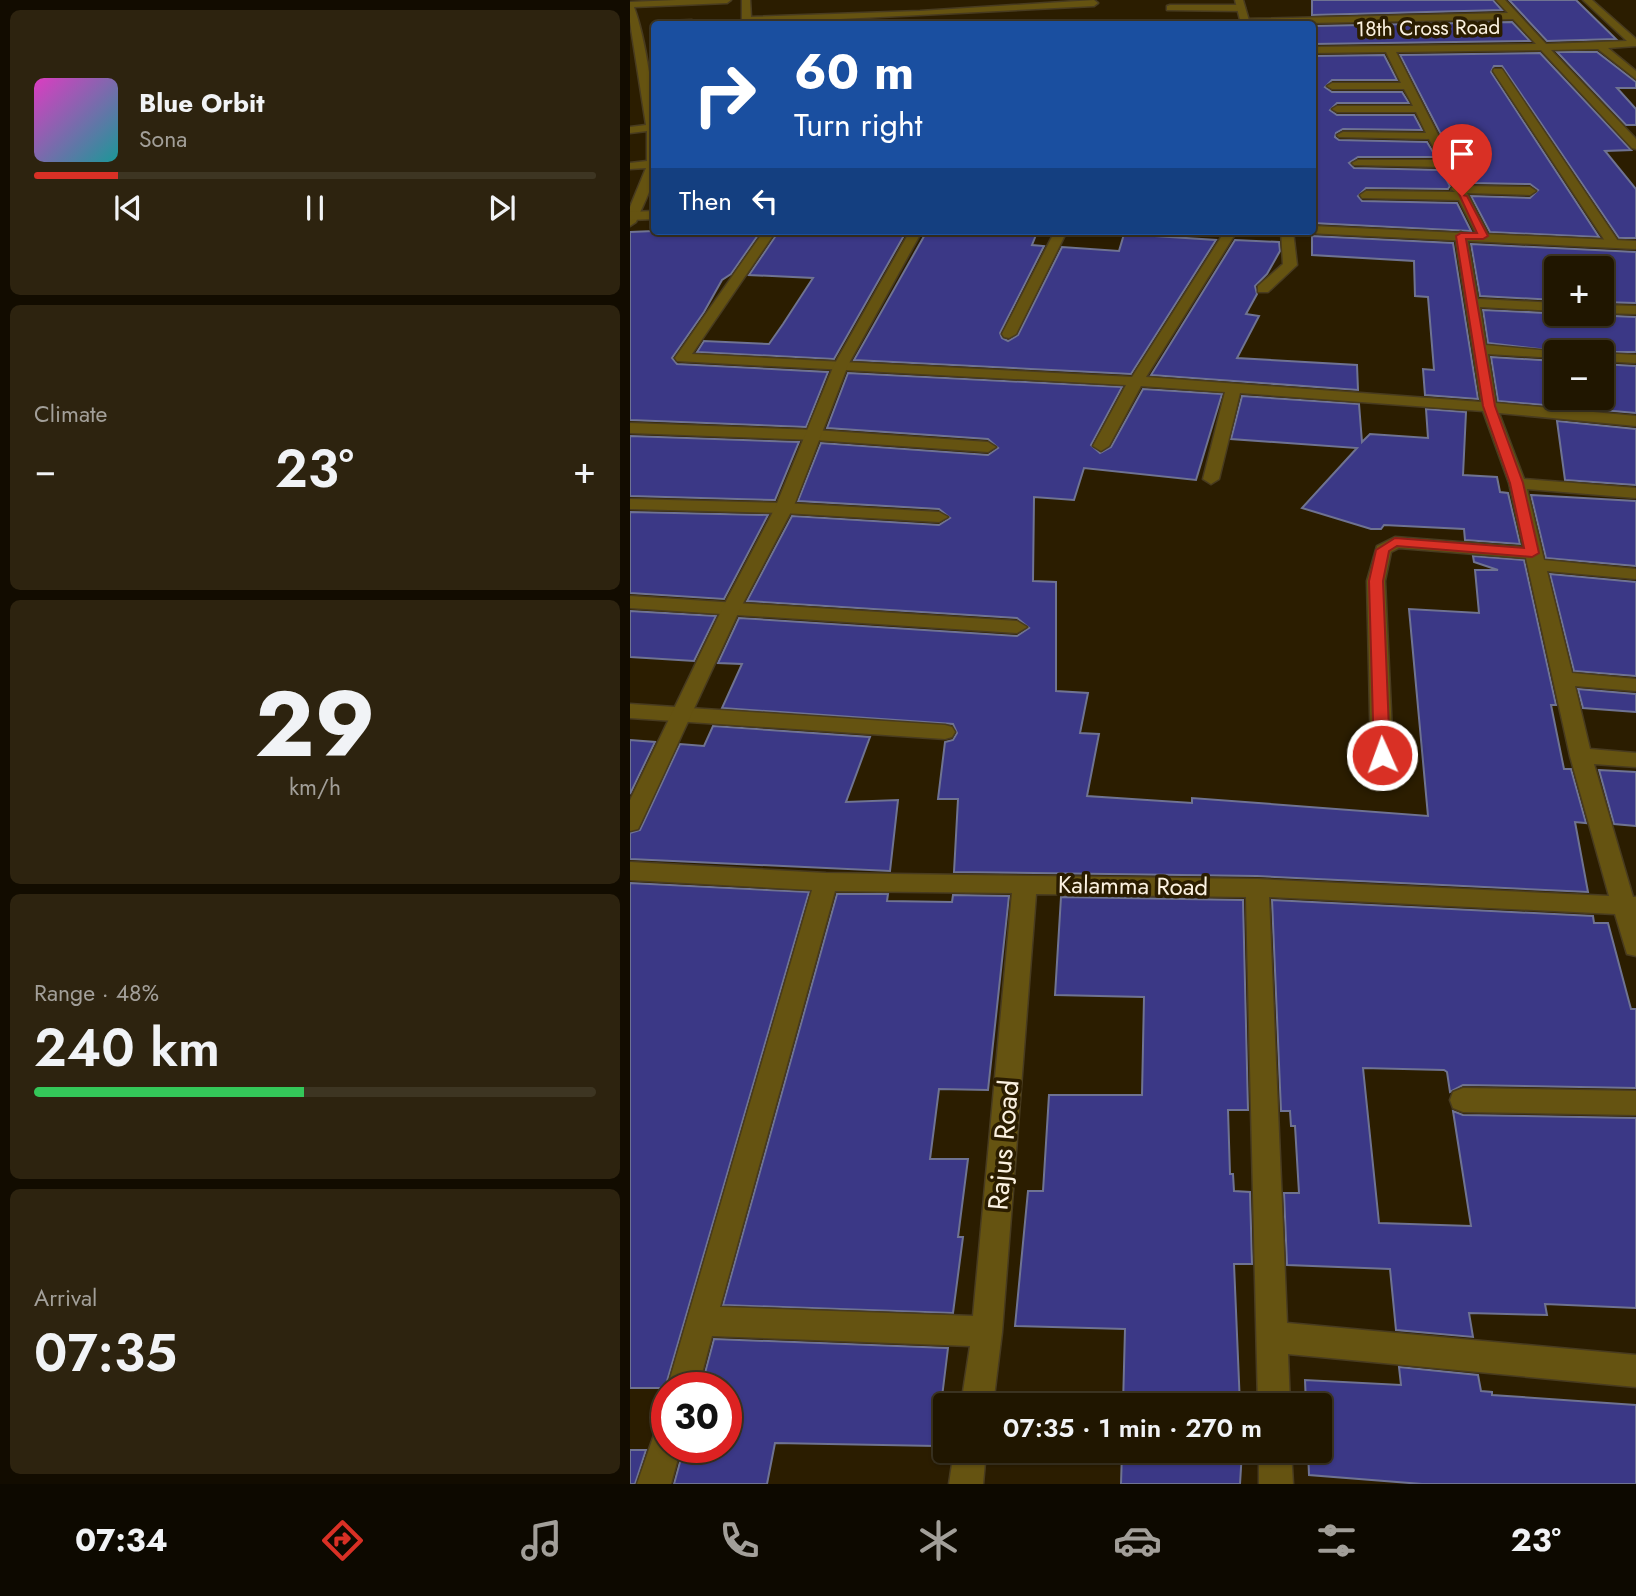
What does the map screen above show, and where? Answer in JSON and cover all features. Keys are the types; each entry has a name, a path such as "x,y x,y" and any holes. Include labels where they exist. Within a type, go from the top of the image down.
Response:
{"street":[{"path":"651,118 646,96 635,70 633,43 637,26 630,6 726,0"},
{"path":"746,0 746,21"},
{"path":"915,0 924,21"},
{"path":"1500,0 1636,146"},
{"path":"1587,0 1636,43"},
{"path":"768,21 1093,2 1099,15"},
{"path":"1170,8 1240,4 1244,21"},
{"path":"1316,21 1516,16"},
{"path":"633,43 651,42"},
{"name":"18th Cross Road","path":"1316,50 1600,46 1636,43"},
{"path":"1600,46 1636,76"},
{"path":"1389,48 1483,236"},
{"path":"1498,71 1614,244"},
{"path":"1332,86 1408,86"},
{"path":"1337,109 1419,109"},
{"path":"630,130 651,127"},
{"path":"1343,135 1433,136"},
{"path":"1358,163 1446,164"},
{"path":"630,166 651,164"},
{"path":"631,218 651,171"},
{"path":"1367,194 1530,191"},
{"path":"631,218 651,215"},
{"path":"1316,230 1636,245"},
{"path":"767,235 681,358 841,365 1489,406 1636,421"},
{"path":"630,823 732,607 784,508 841,365 914,235"},
{"path":"1009,334 1059,235"},
{"path":"1101,446 1135,383 1228,235"},
{"path":"1263,289 1290,265 1287,235"},
{"path":"1461,236 1489,406 1517,483 1581,756 1629,905 1636,947"},
{"path":"1473,303 1544,306"},
{"path":"1614,309 1636,310"},
{"path":"1480,349 1544,353"},
{"path":"1614,358 1636,359"},
{"path":"1210,479 1233,390"},
{"path":"630,428 815,435 988,447"},
{"path":"1517,483 1636,493"},
{"path":"630,504 784,508 939,517"},
{"path":"1382,755 1376,581 1382,550 1395,542 1636,574"},
{"path":"630,602 1017,627"},
{"path":"1562,679 1636,685"},
{"path":"630,711 945,732"},
{"path":"1581,756 1636,760"},
{"name":"Kalamma Road","path":"630,871 826,882 1257,888 1629,905"},
{"path":"687,1372 826,882"},
{"name":"Rajus Road","path":"979,1393 987,1332 1025,884"},
{"path":"1257,888 1274,1393"},
{"path":"1463,1100 1636,1103"},
{"path":"701,1321 987,1332"},
{"path":"1273,1337 1636,1371"},
{"path":"654,1484 660,1463"},
{"path":"966,1484 969,1463"},
{"path":"1275,1463 1276,1484"}],"building":[{"path":"1312,0 1493,0 1502,10 1312,15"},
{"path":"1509,0 1576,0 1616,39 1547,41"},
{"path":"1512,22 1530,41 1316,44 1316,26"},
{"path":"1557,52 1597,52 1636,82 1636,88 1617,88 1636,109 1636,125 1626,125"},
{"path":"1540,53 1631,150 1605,151 1636,189 1636,238 1619,238 1502,66 1494,66 1491,72 1599,237 1490,232 1471,196 1530,198 1538,190 1530,184 1466,183 1400,55"},
{"path":"1384,55 1397,80 1332,80 1325,87 1332,92 1402,92 1409,103 1337,103 1330,110 1337,115 1414,115 1422,130 1343,129 1336,133 1335,137 1339,140 1427,142 1436,157 1358,157 1349,163 1354,168 1441,170 1450,186 1448,189 1366,188 1358,196 1362,201 1457,203 1471,231 1316,223 1316,56"},
{"path":"651,231 651,235 758,235 731,274 722,280 704,312 672,358 677,364 828,372 806,427 630,420 630,232"},
{"path":"776,235 904,235 834,359 697,352 704,341 769,344 813,278 749,275"},
{"path":"925,235 1036,235 1032,245 1044,246 1000,333 1002,338 1008,341 1018,335 1062,247 1119,251 1124,235 1216,240 1131,374 854,360"},
{"path":"1312,236 1453,243 1478,399 1425,395 1423,369 1434,370 1428,297 1415,296 1414,261 1312,255"},
{"path":"1235,240 1279,242 1280,251 1267,274 1255,286 1257,294 1246,314 1259,316 1237,358 1357,365 1358,390 1151,375"},
{"path":"1471,244 1636,252 1636,303 1614,302 1614,256 1544,256 1544,299 1480,296"},
{"path":"1483,310 1544,313 1544,326 1614,326 1614,316 1636,317 1636,352 1614,352 1614,340 1544,340 1544,350 1488,343"},
{"path":"1491,357 1544,360 1544,405 1498,401"},
{"path":"1614,365 1636,366 1636,413 1602,410 1614,410"},
{"path":"848,373 1122,387 1091,445 1100,453 1111,447 1143,389 1222,394 1196,480 1084,468 1074,500 1034,497 1033,581 1056,582 1056,691 1088,693 1080,733 1099,734 1087,796 1192,803 1192,798 1428,816 1409,609 1479,613 1475,570 1498,570 1474,562 1473,556 1524,560 1556,705 1551,705 1564,769 1571,769 1586,823 1575,822 1588,892 1257,876 954,872 958,799 938,799 945,742 953,740 957,733 953,724 722,708 742,664 718,663 739,618 1017,636 1029,628 1017,618 747,601 792,516 939,525 950,518 939,509 798,501 821,443 988,455 998,448 988,439 827,428"},
{"path":"1242,396 1359,404 1362,442 1370,434 1428,438 1426,409 1466,412 1463,475 1497,477 1500,492 1508,493 1520,544 1465,540 1464,529 1384,525 1381,529 1371,529 1302,508 1357,448 1231,439"},
{"path":"1557,421 1636,429 1636,485 1565,480"},
{"path":"630,436 799,442 775,500 630,496"},
{"path":"1531,495 1636,501 1636,566 1546,558"},
{"path":"630,512 768,515 724,599 630,593"},
{"path":"1550,574 1636,582 1636,676 1574,671"},
{"path":"630,611 716,616 694,661 630,657"},
{"path":"1578,689 1636,694 1636,712 1583,708"},
{"path":"713,726 870,737 846,802 898,800 890,871 630,859 630,833 640,830 680,744 704,746"},
{"path":"630,740 655,742 630,794"},
{"path":"1599,770 1636,772 1636,826 1614,824"},
{"path":"630,883 809,892 670,1372 651,1372 651,1388 630,1388"},
{"path":"837,894 888,894 887,901 952,902 953,895 1009,896 988,1090 939,1089 930,1159 968,1159 958,1237 963,1237 953,1313 723,1305"},
{"path":"1061,897 1243,900 1248,1110 1228,1110 1230,1174 1233,1174 1234,1191 1250,1192 1252,1264 1234,1264 1239,1393 1123,1393 1125,1329 1015,1326 1028,1191 1043,1191 1049,1095 1142,1095 1144,997 1055,995"},
{"path":"1272,900 1593,916 1594,923 1608,923 1631,1009 1636,1009 1636,1088 1463,1085 1450,1092 1447,1072 1444,1070 1363,1068 1379,1223 1471,1226 1453,1111 1463,1115 1636,1118 1636,1308 1545,1304 1547,1315 1469,1313 1473,1337 1396,1330 1390,1269 1287,1265 1284,1193 1299,1193 1295,1126 1291,1126 1290,1111 1281,1111"},
{"path":"714,1339 948,1348 942,1393 933,1393 933,1446 775,1443 767,1484 674,1484 680,1463 742,1463 742,1372 705,1372"},
{"path":"1399,1367 1478,1375 1481,1391 1492,1392 1492,1395 1636,1405 1636,1484 1422,1484 1309,1475 1308,1463 1332,1463 1332,1393 1306,1393 1305,1380 1401,1385"},
{"path":"630,1450 646,1450 635,1484 630,1484"},
{"path":"1122,1463 1241,1463 1240,1484 1121,1484"}],"route":[{"path":"1382,755 1376,581 1382,550 1395,542 1532,553 1517,483 1489,406 1461,236 1483,236 1462,196"}]}
